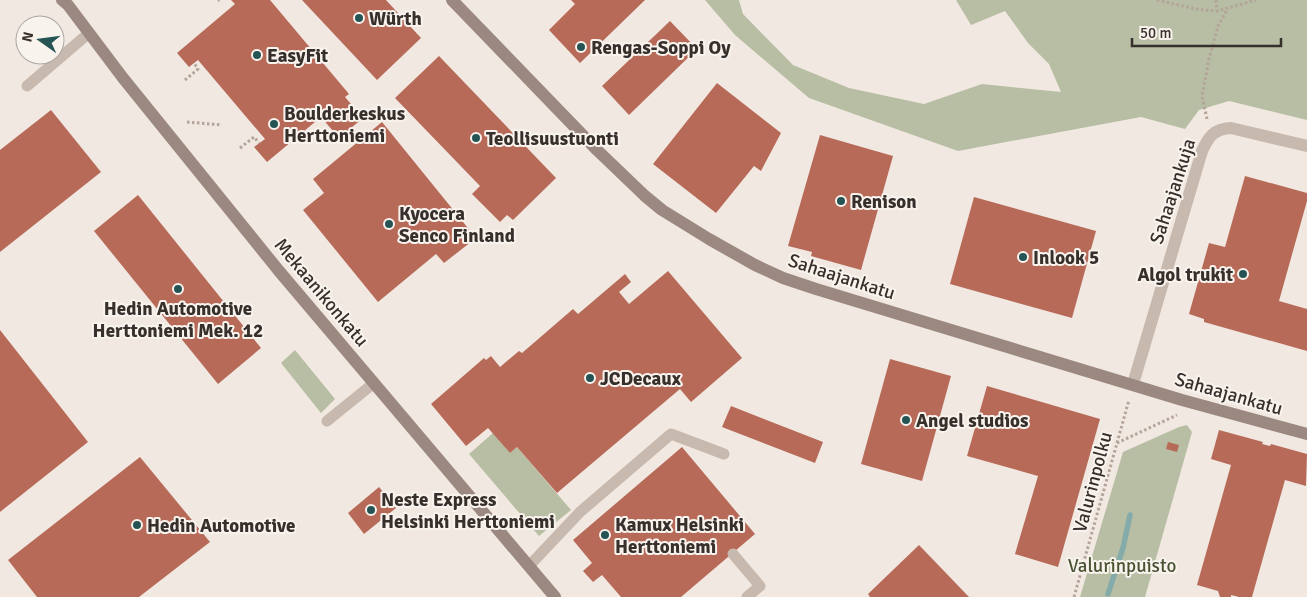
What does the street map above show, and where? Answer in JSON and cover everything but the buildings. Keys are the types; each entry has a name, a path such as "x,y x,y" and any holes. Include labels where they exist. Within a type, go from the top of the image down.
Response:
{"main road":[{"name":"Sahaajankatu","path":"452,0 644,196 662,210 709,239 783,278 1133,384 1307,434"},
{"name":"Mekaanikonkatu","path":"65,2 279,271 555,597"}],"street":[{"name":"Sahaajankuja","path":"1133,384 1202,151 1207,141 1219,129 1231,128 1307,146"}],"lane":[{"path":"28,86 89,33"},
{"path":"327,421 374,384"},
{"path":"529,566 580,512 671,434 724,454"},
{"path":"732,554 760,586 747,597"}],"path":[{"path":"1157,0 1196,9 1217,11 1256,0"},
{"path":"1216,0 1217,11"},
{"path":"1207,120 1202,96 1218,26 1228,8"},
{"path":"186,80 198,69 194,63"},
{"path":"186,122 222,124"},
{"path":"240,148 254,137 259,143"},
{"name":"Valurinpolku","path":"1074,597 1128,402"},
{"path":"1117,444 1177,416"}],"green space":[{"path":"705,0 739,0 743,14 793,65 849,88 924,104 982,84 1061,92 1049,64 1028,43 1005,11 971,25 956,0 1307,0 1307,120 1229,101 1199,110 1185,129 1141,117 958,151 809,98 735,35"},
{"path":"295,350 335,399 321,413 281,363"},
{"name":"Valurinpuisto","path":"1187,425 1192,432 1145,597 1080,597 1123,452"},
{"path":"493,433 510,453 517,447 571,510 539,536 469,454"}],"waterway":[{"path":"1108,594 1123,548 1130,515"}],"place":[{"name":"Würth","path":"359,18"},
{"name":"Rengas-Soppi Oy","path":"581,47"},
{"name":"EasyFit","path":"257,55"},
{"name":"Boulderkeskus Herttoniemi","path":"274,124"},
{"name":"Teollisuustuonti","path":"476,138"},
{"name":"Renison","path":"841,201"},
{"name":"Kyocera Senco Finland","path":"389,224"},
{"name":"Inlook 5","path":"1023,257"},
{"name":"Algol trukit","path":"1243,274"},
{"name":"Hedin Automotive Herttoniemi Mek. 12","path":"178,289"},
{"name":"JCDecaux","path":"590,378"},
{"name":"Angel studios","path":"906,420"},
{"name":"Neste Express Helsinki Herttoniemi","path":"371,510"},
{"name":"Hedin Automotive","path":"137,525"},
{"name":"Kamux Helsinki Herttoniemi","path":"605,535"}]}
